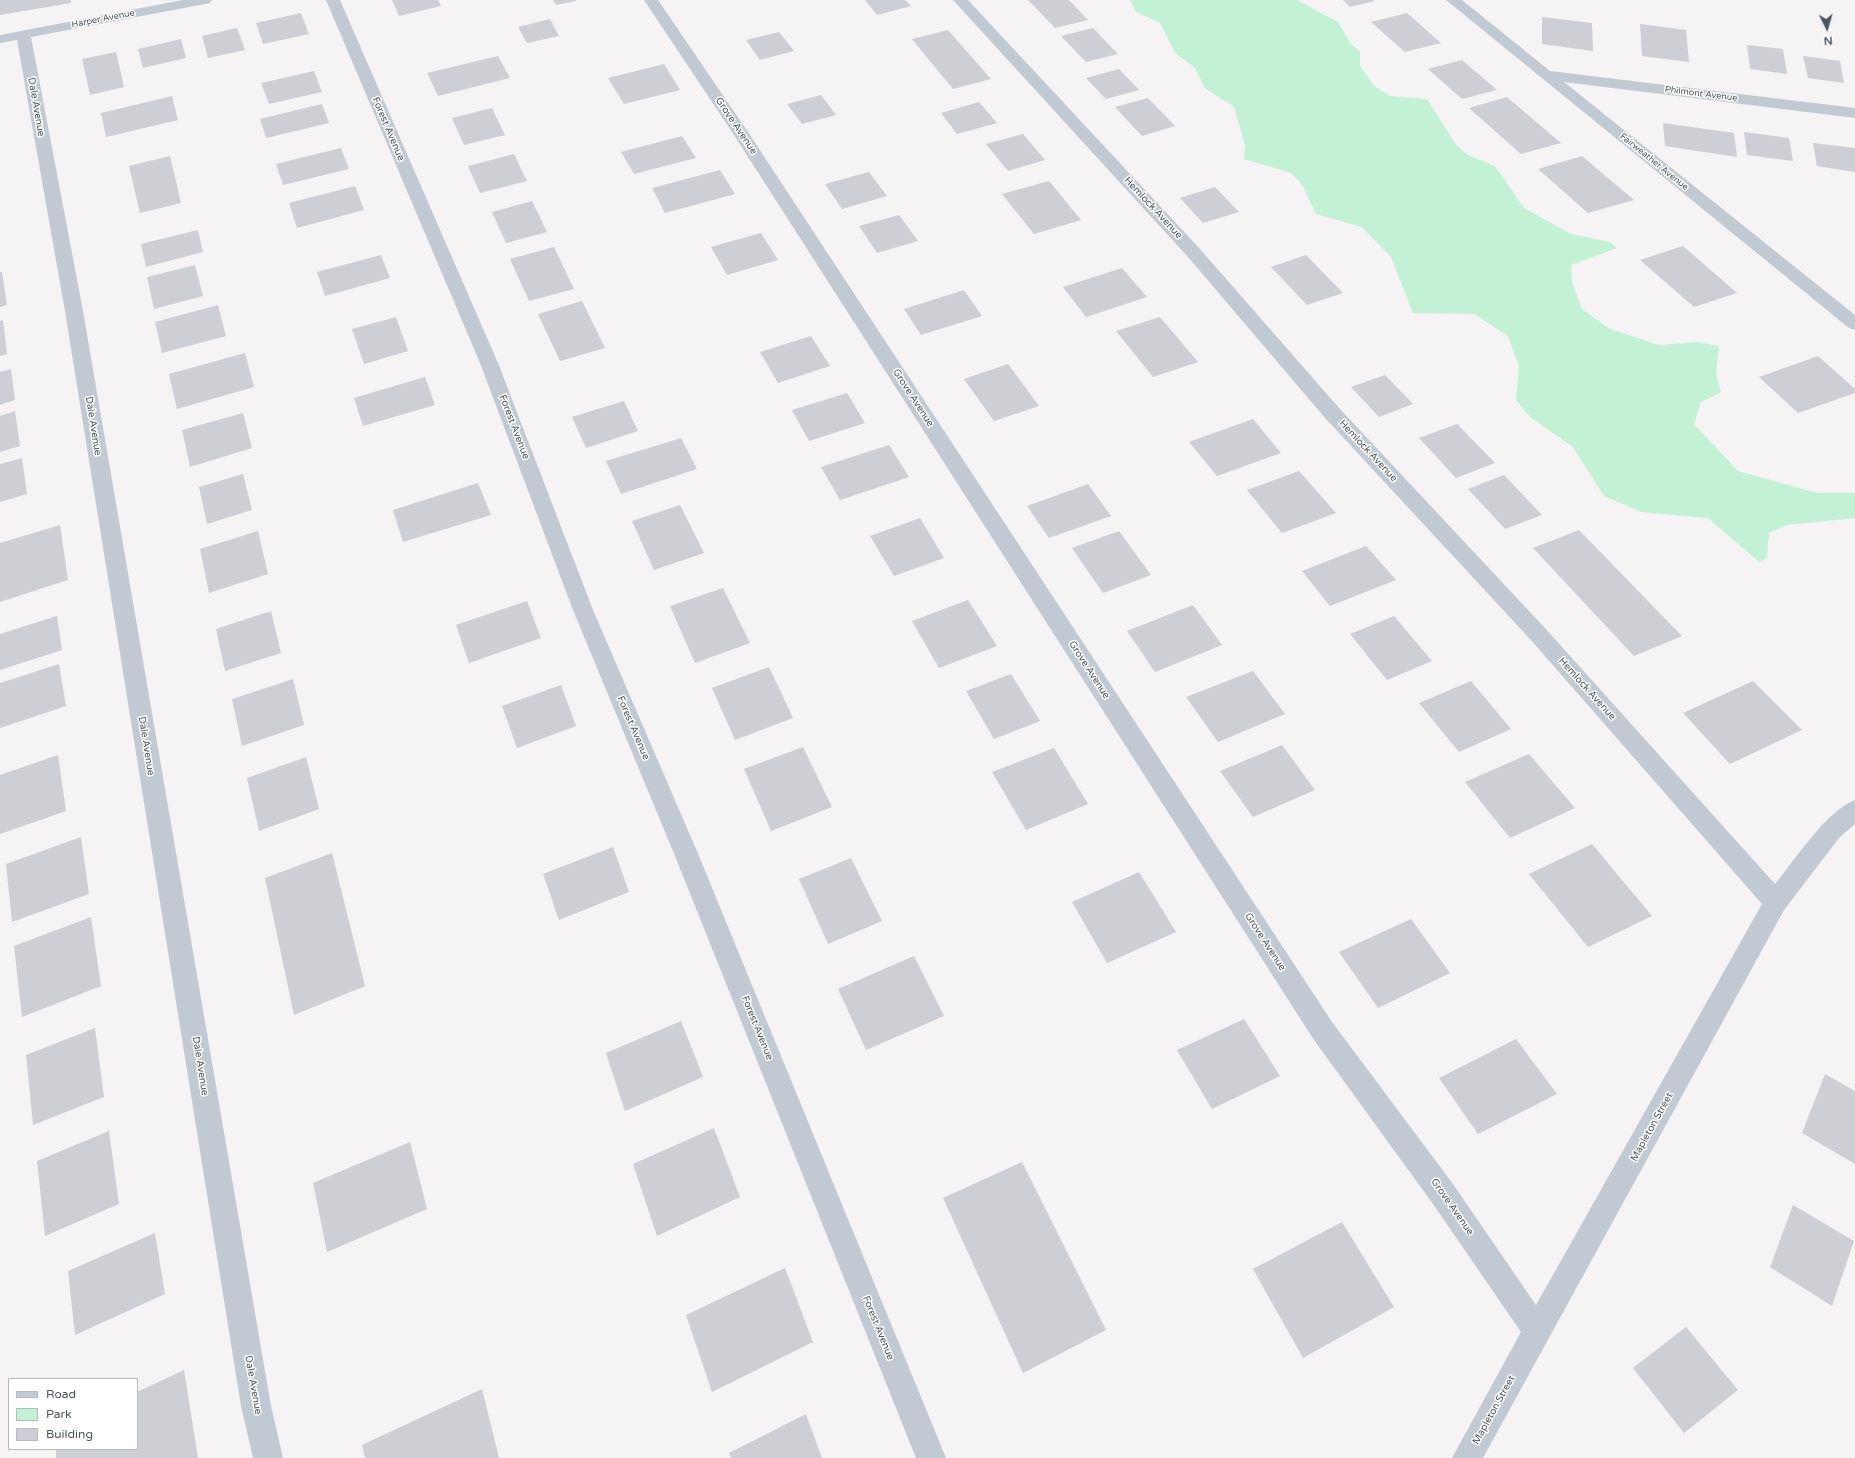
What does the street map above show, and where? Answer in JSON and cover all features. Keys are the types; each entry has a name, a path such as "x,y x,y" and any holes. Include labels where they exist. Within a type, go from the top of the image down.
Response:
{"street":[{"name":"Harper Avenue","path":"0,39 205,0"},
{"name":"Forest Avenue","path":"333,0 489,364 583,610 687,856 931,1458"},
{"name":"Grove Avenue","path":"651,0 747,142 1319,1024 1443,1194 1538,1332"},
{"name":"Hemlock Avenue","path":"960,0 1194,253 1334,414 1537,633 1776,902"},
{"name":"Fairweather Avenue","path":"1453,0 1853,321"},
{"name":"Dale Avenue","path":"23,34 74,310 254,1390 268,1458"},
{"name":"Philmont Avenue","path":"1546,75 1855,113"},
{"name":"Mapleton Street","path":"1467,1458 1776,902 1831,831 1855,810"}],"green space":[{"path":"1130,0 1297,0 1338,22 1351,44 1360,51 1360,66 1374,86 1390,96 1427,99 1456,145 1468,155 1495,166 1524,208 1571,234 1610,242 1617,248 1571,265 1572,282 1582,309 1610,329 1659,345 1698,342 1719,346 1716,375 1721,392 1701,402 1694,424 1738,471 1817,493 1855,493 1855,518 1787,525 1769,533 1767,558 1759,562 1708,518 1641,512 1604,496 1573,447 1530,417 1516,400 1519,366 1508,336 1474,314 1413,313 1391,257 1362,227 1316,214 1301,183 1291,173 1244,159 1245,145 1234,107 1205,88 1194,67 1175,53 1160,23 1136,12"}],"building":[{"path":"0,0 71,0 71,3 0,15"},
{"path":"392,0 438,0 441,6 399,16"},
{"path":"553,0 576,0 576,1 556,5"},
{"path":"865,0 905,0 911,6 877,15"},
{"path":"1028,0 1069,0 1088,20 1055,28"},
{"path":"1343,0 1374,0 1374,1 1350,7"},
{"path":"301,13 309,34 263,44 256,23"},
{"path":"1407,13 1441,43 1405,52 1371,22"},
{"path":"1542,17 1592,23 1593,51 1542,44"},
{"path":"550,19 559,36 527,43 518,27"},
{"path":"1640,24 1686,30 1689,62 1642,56"},
{"path":"237,28 245,50 208,58 202,36"},
{"path":"1093,28 1118,54 1086,62 1061,36"},
{"path":"948,30 991,79 953,89 912,39"},
{"path":"779,32 794,51 760,60 746,40"},
{"path":"181,39 186,58 143,68 138,49"},
{"path":"1747,45 1783,49 1787,74 1750,69"},
{"path":"116,52 124,87 90,95 82,59"},
{"path":"498,56 510,78 438,96 427,73"},
{"path":"1803,56 1840,61 1844,83 1808,78"},
{"path":"1462,60 1497,90 1462,99 1428,69"},
{"path":"664,64 680,90 624,104 608,78"},
{"path":"1119,69 1139,90 1106,99 1086,78"},
{"path":"314,71 322,92 269,104 261,83"},
{"path":"821,95 836,115 802,124 787,104"},
{"path":"172,96 178,120 106,137 101,113"},
{"path":"1507,97 1561,143 1521,154 1469,108"},
{"path":"1148,98 1175,126 1142,136 1115,107"},
{"path":"979,102 997,123 957,134 941,113"},
{"path":"322,104 329,123 266,138 260,119"},
{"path":"492,108 505,135 464,145 452,118"},
{"path":"1663,123 1734,133 1737,157 1665,146"},
{"path":"1744,132 1789,138 1793,161 1747,155"},
{"path":"1023,134 1045,160 1008,171 986,144"},
{"path":"682,136 696,158 634,174 621,152"},
{"path":"1813,143 1855,148 1855,172 1817,166"},
{"path":"341,148 349,169 283,185 276,164"},
{"path":"514,154 527,181 480,193 468,166"},
{"path":"170,156 181,203 140,213 129,166"},
{"path":"1582,156 1634,200 1588,213 1538,169"},
{"path":"720,170 735,194 665,213 652,188"},
{"path":"869,172 887,196 842,209 825,184"},
{"path":"1049,181 1081,220 1034,234 1002,194"},
{"path":"355,186 364,210 297,228 289,203"},
{"path":"1215,187 1239,212 1203,223 1180,198"},
{"path":"532,201 547,232 506,243 492,212"},
{"path":"899,215 918,241 877,253 859,226"},
{"path":"198,230 203,252 146,267 141,244"},
{"path":"761,233 778,260 727,275 711,247"},
{"path":"1683,246 1737,293 1694,307 1640,260"},
{"path":"554,247 574,289 529,301 510,259"},
{"path":"381,255 390,278 325,296 317,272"},
{"path":"1306,255 1343,293 1307,305 1271,267"},
{"path":"195,265 203,296 154,309 147,277"},
{"path":"1122,268 1147,297 1086,317 1063,287"},
{"path":"0,272 2,272 7,305 0,307"},
{"path":"964,290 982,316 921,335 904,309"},
{"path":"582,301 605,348 560,361 538,314"},
{"path":"218,305 226,336 162,353 155,322"},
{"path":"396,317 408,351 364,364 352,329"},
{"path":"1160,317 1198,362 1153,377 1116,331"},
{"path":"3,320 7,354 0,356 0,321"},
{"path":"811,336 830,366 778,383 760,352"},
{"path":"245,353 254,387 177,409 169,374"},
{"path":"1818,356 1855,389 1855,393 1798,413 1759,377"},
{"path":"1008,364 1039,406 994,421 964,379"},
{"path":"11,369 15,400 0,405 0,372"},
{"path":"1385,375 1413,404 1379,417 1351,387"},
{"path":"425,377 435,405 363,426 354,398"},
{"path":"847,393 865,423 809,441 792,410"},
{"path":"624,401 638,431 586,448 572,417"},
{"path":"15,411 20,446 0,452 0,416"},
{"path":"243,413 252,448 190,467 182,430"},
{"path":"1253,419 1281,453 1217,476 1189,442"},
{"path":"1457,424 1495,463 1456,478 1419,438"},
{"path":"681,438 697,469 621,494 606,461"},
{"path":"889,445 909,477 840,500 821,467"},
{"path":"22,458 27,494 0,502 0,464"},
{"path":"1299,471 1336,513 1282,533 1247,490"},
{"path":"243,474 252,510 207,524 199,487"},
{"path":"1504,475 1542,515 1505,529 1468,489"},
{"path":"478,483 491,515 403,542 393,510"},
{"path":"1088,484 1111,516 1049,538 1027,506"},
{"path":"680,505 704,553 654,570 632,521"},
{"path":"920,518 944,558 894,576 870,536"},
{"path":"60,525 68,580 0,602 0,543"},
{"path":"1579,530 1682,636 1634,656 1533,548"},
{"path":"258,531 268,574 209,593 200,549"},
{"path":"1119,531 1151,575 1103,593 1072,548"},
{"path":"1366,546 1396,580 1330,606 1302,571"},
{"path":"723,588 750,643 695,663 670,606"},
{"path":"968,600 997,646 939,668 912,621"},
{"path":"527,601 541,638 469,663 456,625"},
{"path":"1193,605 1222,645 1155,672 1127,631"},
{"path":"271,611 281,653 225,671 216,629"},
{"path":"57,616 62,650 0,670 0,634"},
{"path":"1394,616 1432,661 1387,680 1350,634"},
{"path":"59,664 66,706 0,728 0,683"},
{"path":"769,667 793,718 735,740 712,688"},
{"path":"1253,671 1285,714 1218,742 1186,697"},
{"path":"1011,674 1040,721 994,739 966,691"},
{"path":"293,679 304,725 242,746 232,699"},
{"path":"1471,681 1511,729 1459,752 1419,703"},
{"path":"1753,681 1802,730 1730,764 1683,713"},
{"path":"561,685 576,726 517,748 502,706"},
{"path":"1282,745 1315,790 1253,817 1220,771"},
{"path":"803,747 832,807 771,831 744,769"},
{"path":"1054,748 1088,804 1026,830 992,772"},
{"path":"1529,754 1575,808 1510,838 1465,782"},
{"path":"58,755 66,811 0,834 0,775"},
{"path":"306,757 319,809 259,831 247,778"},
{"path":"81,837 89,894 12,922 6,864"},
{"path":"1592,844 1652,916 1588,947 1529,874"},
{"path":"613,847 629,892 559,920 543,874"},
{"path":"332,853 365,986 294,1015 265,878"},
{"path":"851,858 882,921 828,944 799,879"},
{"path":"1139,872 1176,932 1107,963 1072,902"},
{"path":"91,917 101,986 22,1017 14,946"},
{"path":"1411,919 1450,973 1378,1008 1339,952"},
{"path":"914,956 944,1016 866,1050 838,989"},
{"path":"1244,1019 1280,1076 1212,1109 1177,1050"},
{"path":"681,1021 703,1077 625,1111 606,1053"},
{"path":"95,1028 104,1097 33,1125 26,1055"},
{"path":"1516,1039 1557,1094 1478,1134 1439,1078"},
{"path":"1825,1074 1855,1091 1855,1164 1802,1133"},
{"path":"714,1128 740,1197 657,1236 633,1164"},
{"path":"109,1131 119,1204 45,1236 37,1161"},
{"path":"410,1142 427,1209 327,1252 313,1183"},
{"path":"1022,1162 1106,1330 1023,1373 943,1198"},
{"path":"1793,1205 1854,1241 1832,1306 1770,1267"},
{"path":"1342,1222 1394,1307 1303,1358 1253,1269"},
{"path":"155,1233 165,1294 75,1335 68,1271"},
{"path":"785,1268 813,1342 712,1392 686,1315"},
{"path":"1686,1327 1738,1390 1684,1433 1633,1368"},
{"path":"184,1370 198,1458 56,1458 56,1450 138,1450 138,1392"},
{"path":"482,1389 499,1458 365,1458 362,1445"},
{"path":"806,1414 822,1458 731,1458 729,1453"}]}
